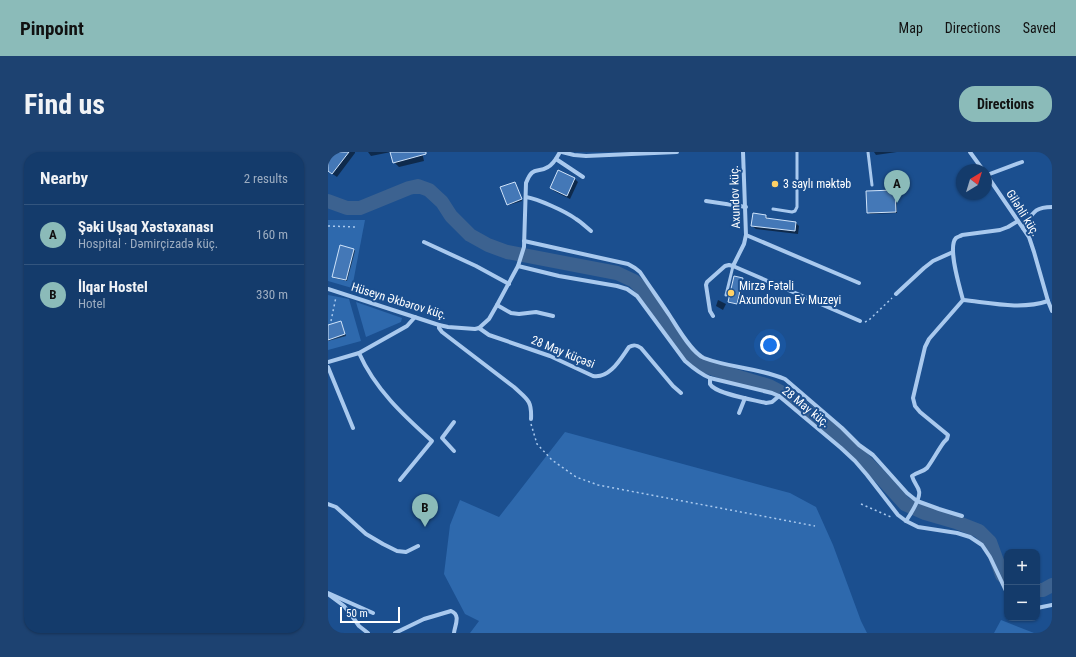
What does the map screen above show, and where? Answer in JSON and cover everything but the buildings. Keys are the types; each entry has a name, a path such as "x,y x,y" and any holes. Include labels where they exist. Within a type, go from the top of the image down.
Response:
{"street":[{"path":"479,328 485,324 497,306 518,266 524,247 526,183 532,173 536,170 548,168 561,152 586,156 677,152"},
{"name":"Axundov küç.","path":"733,266 744,244 746,235 743,152"},
{"path":"970,152 979,164"},
{"path":"556,159 583,177"},
{"path":"992,173 1022,162"},
{"name":"Giləhli küç.","path":"992,182 1029,237 1052,311"},
{"path":"526,196 566,213 575,218 591,231"},
{"path":"706,201 746,207"},
{"path":"1023,228 1034,212 1039,208 1052,207"},
{"path":"963,300 954,266 954,242 962,235 1000,230 1008,227 1018,220"},
{"path":"746,235 859,284"},
{"path":"524,241 628,264 635,268 640,272 686,340 703,358 775,374 785,379 842,428 859,445 873,455 916,503 962,516"},
{"path":"424,242 476,266 509,284"},
{"path":"896,294 933,261 953,252"},
{"path":"713,316 710,311 706,286 707,282 725,266 729,265 756,275 860,322"},
{"name":"28 May küç.","path":"518,266 559,276 627,289 637,296 685,361 694,370 710,378 779,396 841,448 867,475 898,515 906,521 918,527 957,533 970,537 982,545 990,557 1004,587"},
{"name":"Hüseyn Əkbərov küç.","path":"328,289 448,327 479,328"},
{"path":"963,300 1026,306 1037,305 1048,301"},
{"path":"906,521 916,503 920,491 913,482 912,476 926,469 948,435 920,412 915,406 913,398 925,347 928,339 963,300"},
{"path":"497,306 511,313 519,314 536,312 552,316"},
{"path":"328,362 359,353 407,326 415,317"},
{"path":"439,324 439,328 442,332 524,396 530,403 531,419"},
{"name":"28 May küçəsi","path":"479,328 489,336 550,356 598,377 606,374 614,367 629,347 637,345 681,393"},
{"path":"359,353 365,366 385,395 432,441"},
{"path":"328,367 353,428"},
{"path":"710,378 710,383 713,388 722,392 766,403 772,402 779,396"},
{"path":"739,413 745,398"},
{"path":"400,480 432,441 442,438 454,422"},
{"path":"442,438 454,451"},
{"path":"328,504 336,507 366,534 397,551 406,552 418,546"},
{"path":"328,593 373,613"},
{"path":"328,593 344,606 359,626 368,633"},
{"path":"1040,607 1052,605"},
{"path":"395,633 424,619 451,611 456,614 457,618 454,633"},
{"path":"359,626 359,633"}],"lane":[{"path":"773,209 792,212 795,211 797,207 797,152"},
{"path":"868,152 872,185"},
{"path":"726,295 733,266"}],"path":[{"path":"328,226 356,227"},
{"path":"331,321 337,292"},
{"path":"860,322 866,322 869,320 896,294"},
{"path":"531,419 532,430 537,444 552,460 576,477 598,485 815,526"},
{"path":"861,504 890,517 898,515"}],"shaded area":[{"path":"328,220 365,220 352,288 328,281"},
{"path":"328,295 349,299 361,341 328,350"},
{"path":"356,302 402,318 401,322 366,337"},
{"path":"565,432 790,493 816,507 833,545 861,621 867,633 470,633 479,621 465,614 444,574 450,525 460,500 499,517"},
{"path":"1001,620 1034,633 994,633"}],"waterway":[{"path":"328,201 347,208 360,208 409,188 418,186 429,190 442,202 451,216 470,235 488,245 507,252 617,273 634,281 642,289 684,349 702,365 769,386 790,397 849,445 905,504 925,513 956,522 979,531 990,542 1002,575 1004,577"},
{"path":"1040,590 1052,585"}],"place":[{"name":"3 saylı məktəb","path":"775,184"},
{"name":"Şəki Uşaq Xəstəxanası","path":"897,203"},
{"name":"Mirzə Fətəli Axundovun Ev Muzeyi","path":"731,293"},
{"name":"İlqar Hostel","path":"425,527"}]}
